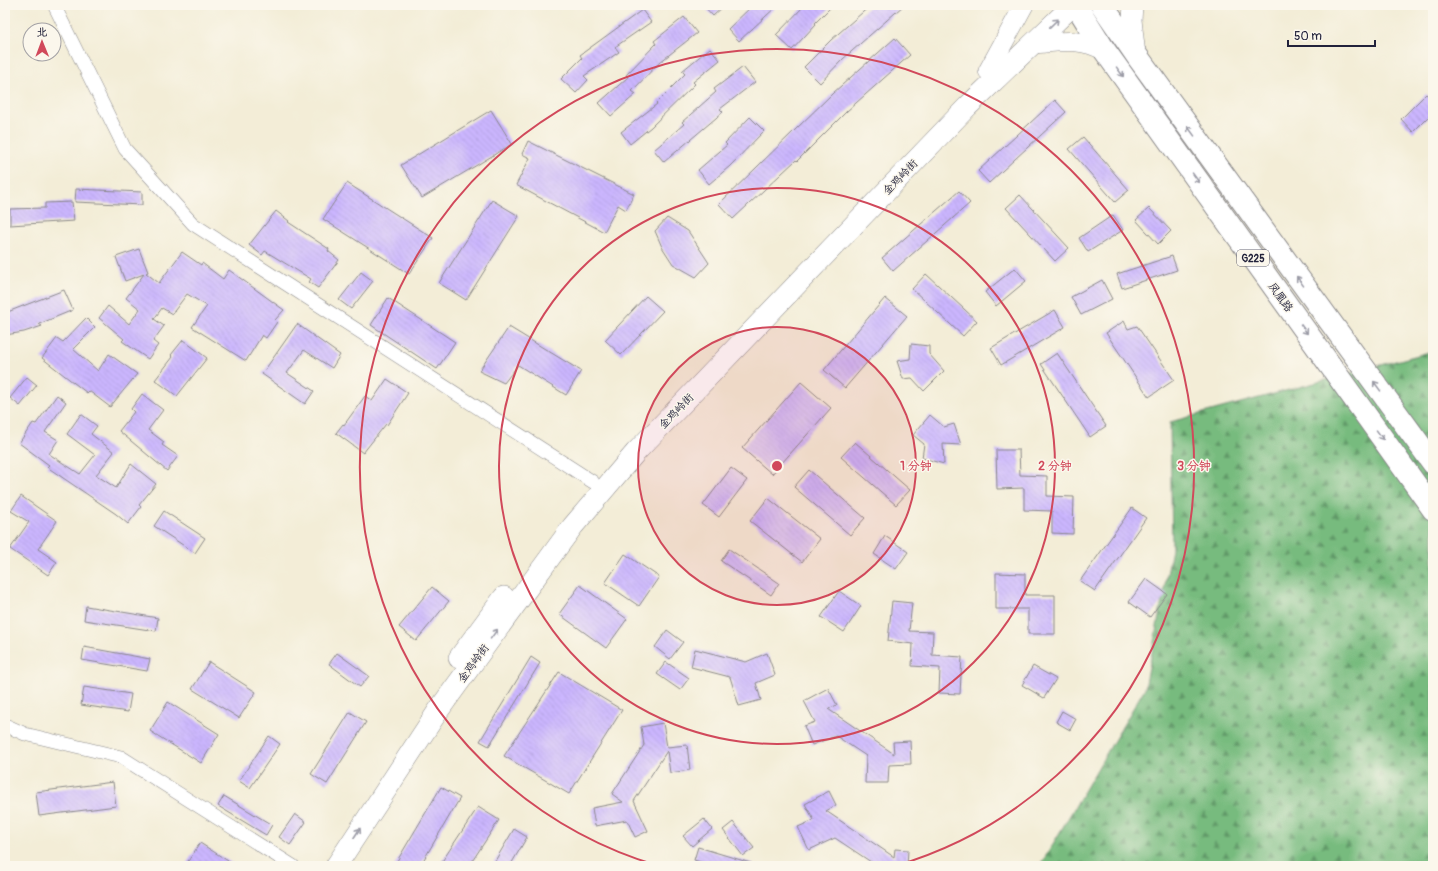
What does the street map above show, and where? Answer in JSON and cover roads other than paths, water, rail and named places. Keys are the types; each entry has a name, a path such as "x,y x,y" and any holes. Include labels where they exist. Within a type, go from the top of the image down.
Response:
{"highway":[{"name":"凤凰路","path":"1074,5 1105,51 1433,510"},
{"name":"G225","path":"1102,5 1137,56 1433,463"}],"main road":[{"path":"988,71 1024,5"},
{"name":"金鸡岭街","path":"320,866 377,776 480,628 593,482 1053,5"},
{"name":"金鸡岭街","path":"336,866 438,711 573,526 642,446 968,106 1074,5"},
{"path":"1133,5 1132,20 1137,56"},
{"path":"1033,44 1069,41 1090,43 1105,51"}],"street":[{"path":"54,5 125,148 193,224 593,482"},
{"path":"5,725 25,734 121,757 293,866"}]}
